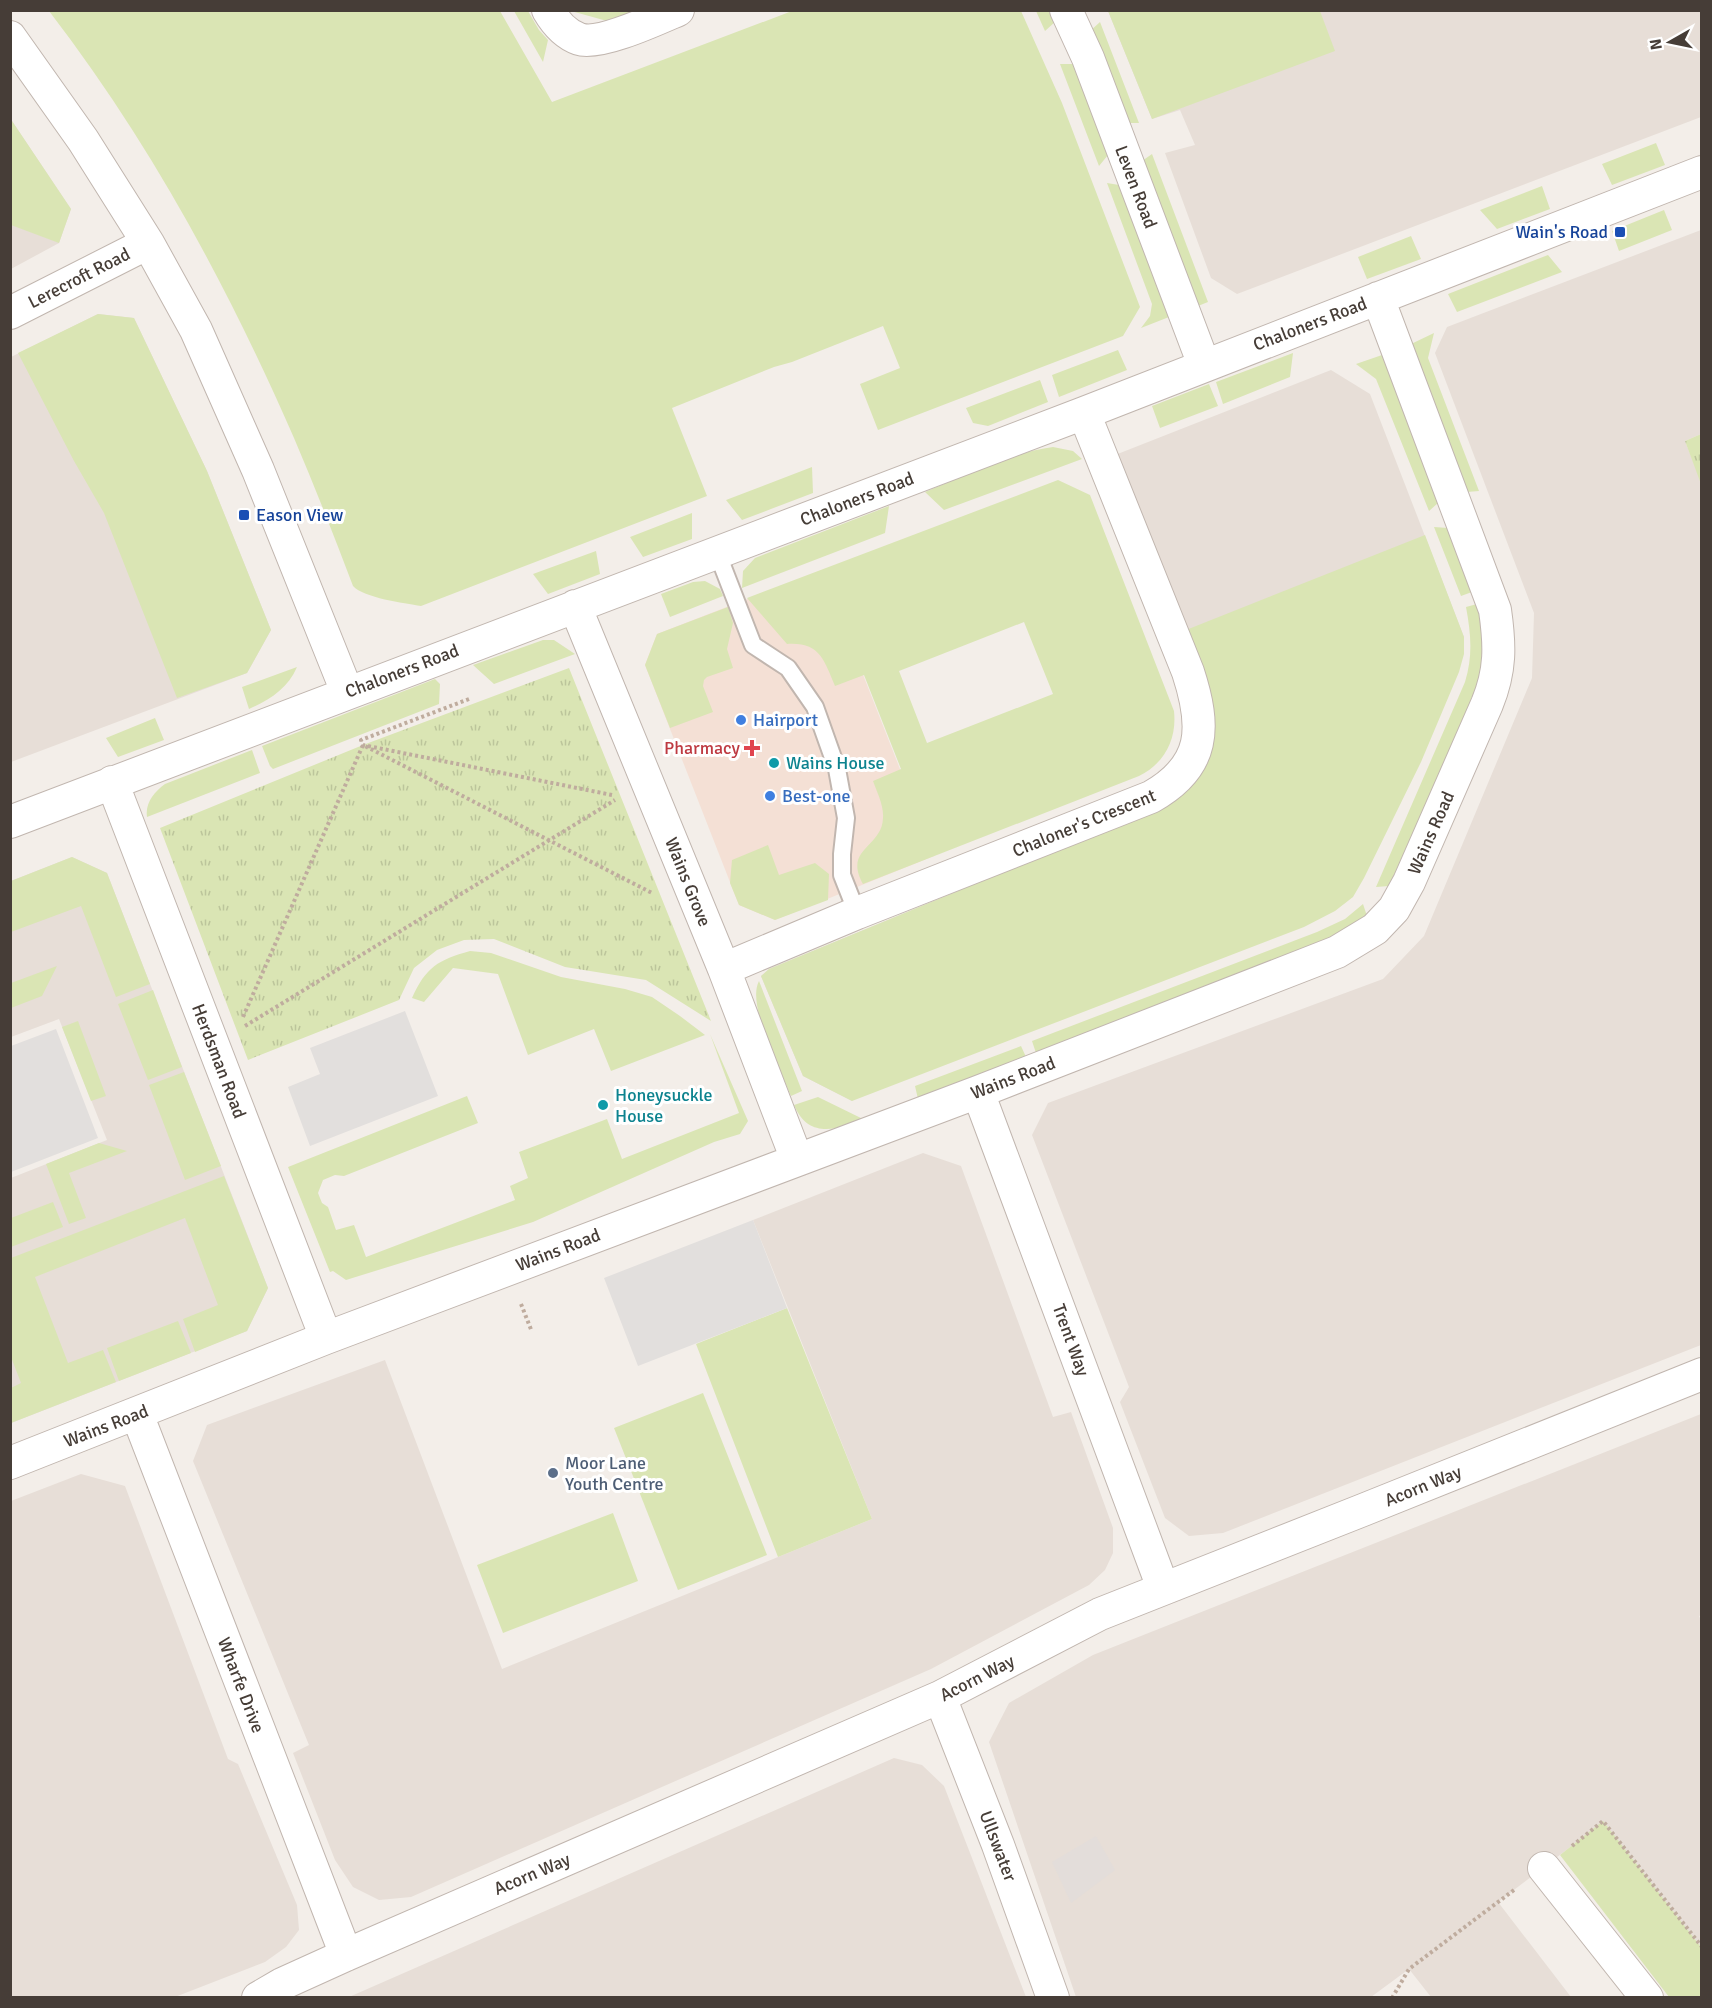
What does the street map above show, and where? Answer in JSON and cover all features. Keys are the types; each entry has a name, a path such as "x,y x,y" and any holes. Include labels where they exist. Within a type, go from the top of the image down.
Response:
{"street":[{"path":"548,10 557,25 580,40 608,38 678,10"},
{"name":"Leven Road","path":"1066,10 1088,58 1204,365"},
{"path":"10,37 83,140 148,243 196,330 250,450 347,692"},
{"name":"Chaloners Road","path":"10,822 1084,413 1701,172"},
{"name":"Lerecroft Road","path":"10,313 148,243"},
{"name":"Wains Road","path":"10,1463 326,1338 978,1092 1337,952 1375,929 1394,909 1409,882 1496,683 1500,657 1496,610 1378,298"},
{"name":"Chaloner's Crescent","path":"724,969 857,913 1151,797 1170,786 1185,771 1194,752 1200,728 1197,700 1084,413"},
{"name":"Wains Grove","path":"575,606 724,969 797,1160"},
{"name":"Herdsman Road","path":"112,782 326,1338"},
{"name":"Trent Way","path":"978,1092 1163,1588"},
{"name":"Acorn Way","path":"258,1998 282,1984 346,1955 940,1697 1100,1614 1701,1374"},
{"name":"Wharfe Drive","path":"137,1414 346,1955"},
{"name":"Ullswater","path":"940,1697 998,1845 1053,1998"},
{"path":"1544,1868 1647,1998"}],"lane":[{"path":"717,552 753,645 788,668 815,707 837,770 846,818 842,875 857,913"}],"path":[{"path":"363,745 621,796 237,1031 363,745 361,740 469,699"},
{"path":"363,745 663,898 690,888"}],"shaded area":[{"path":"1108,11 1701,11 1701,117 1237,294 1211,278 1165,153 1195,145 1180,110 1152,119"},
{"path":"10,118 71,209 59,243 11,269"},
{"path":"1701,230 1701,434 1685,441 1702,484 1701,1345 1223,1533 1189,1536 1165,1518 1120,1402 1129,1387 1032,1135 1048,1103 1383,979 1424,936 1532,678 1534,613 1435,353 1447,327"},
{"path":"98,314 134,318 207,471 271,630 247,673 11,762 11,357"},
{"path":"1331,370 1370,394 1464,637 852,1101 803,1076 761,976 769,969 1162,807 1209,751 1115,455"},
{"path":"822,570 934,856 775,920 739,905 645,665 657,634"},
{"path":"72,857 107,873 268,1288 247,1331 11,1423 11,1178 107,1140 59,1019 11,1037 11,881"},
{"path":"405,1011 438,1096 310,1146 288,1087 320,1074 310,1048"},
{"path":"56,1029 98,1138 11,1172 11,1046"},
{"path":"923,1153 961,1166 1053,1417 1071,1412 1113,1528 1113,1553 1105,1570 1089,1585 931,1669 411,1897 379,1900 353,1887 335,1860 293,1753 309,1745 193,1461 207,1425 385,1360 502,1669 872,1519 753,1220"},
{"path":"753,1220 787,1308 638,1366 604,1278"},
{"path":"1701,1414 1702,1615 1699,1616 1702,1622 1701,1947 1603,1822 1498,1902 1571,1997 1431,1997 1409,1969 1371,1997 1076,1997 989,1742 1009,1703 1093,1655"},
{"path":"81,1474 125,1486 228,1759 238,1764 297,1905 299,1930 286,1947 265,1962 175,1997 11,1997 11,1501"},
{"path":"894,1758 922,1765 944,1786 1026,1997 349,1997"},
{"path":"1096,1836 1115,1870 1071,1903 1052,1862"}],"green space":[{"path":"635,10 607,21 571,11"},
{"path":"49,11 500,11 552,102 792,11 1021,11 1062,103 1140,307 1123,336 878,430 860,384 900,368 883,326 774,367 672,408 707,496 421,606 375,597 353,586 269,382 185,217 121,112"},
{"path":"514,11 528,11 548,40 543,62"},
{"path":"1036,11 1049,11 1055,22 1045,31"},
{"path":"1108,11 1320,11 1335,51 1152,119"},
{"path":"1100,22 1139,123 1127,123 1089,32"},
{"path":"1060,64 1073,64 1108,155 1099,166"},
{"path":"10,118 71,209 59,243 11,225"},
{"path":"1656,143 1665,165 1612,185 1602,164"},
{"path":"1152,154 1208,302 1198,306 1142,161"},
{"path":"1107,183 1119,185 1169,317 1141,328 1150,316 1152,304"},
{"path":"1542,186 1550,209 1497,229 1480,210"},
{"path":"1664,210 1672,230 1619,251 1612,231"},
{"path":"1411,236 1421,259 1367,279 1358,257"},
{"path":"1548,255 1562,272 1457,312 1448,294"},
{"path":"98,314 134,318 207,471 271,630 247,673 177,698 104,513 74,461 18,353"},
{"path":"1434,333 1428,358 1479,491 1467,492 1409,345"},
{"path":"1118,350 1127,370 1059,397 1052,375"},
{"path":"1293,353 1290,377 1223,404 1216,382"},
{"path":"1382,355 1438,503 1429,511 1376,379 1356,364"},
{"path":"1040,380 1048,402 988,426 973,423 966,408"},
{"path":"1209,384 1218,406 1160,428 1152,406"},
{"path":"1701,434 1701,484 1685,441"},
{"path":"1053,447 1073,451 1082,459 944,510 925,492 1005,459"},
{"path":"812,467 813,493 742,520 726,500"},
{"path":"1058,480 1090,495 1174,711 1171,740 1156,764 1139,776 863,884 858,872 860,855 877,836 883,818 873,781 901,769 864,675 835,686 819,654 807,646 787,644 747,598","holes":["1024,622 1053,694 927,743 899,671"]},
{"path":"889,506 885,533 742,588 743,571 755,558"},
{"path":"692,513 692,539 643,557 630,537"},
{"path":"1434,527 1448,528 1472,592 1461,596"},
{"path":"1425,535 1464,637 1464,654 1459,672 1421,762 1353,897 1335,911 1304,927 852,1101 803,1076 761,976 769,969 1162,807 1179,796 1200,771 1186,630"},
{"path":"596,551 600,574 548,594 533,574"},
{"path":"705,581 720,589 723,596 670,617 661,594 693,582"},
{"path":"1477,604 1484,638 1481,674 1475,696 1389,886 1376,887 1465,682 1470,645 1466,607"},
{"path":"728,607 733,623 727,649 733,668 707,677 703,686 713,712 670,728 645,665 657,634"},
{"path":"543,640 554,640 575,654 494,684 473,665"},
{"path":"297,667 289,681 278,692 249,709 242,687"},
{"path":"569,668 711,1021 646,980 565,967 494,939 464,940 437,950 414,968 399,1000 248,1060 160,828 363,745"},
{"path":"435,679 440,684 439,704 273,769 270,766 262,746"},
{"path":"155,718 164,740 118,757 106,738"},
{"path":"252,750 260,773 147,817 147,807 151,798 165,784"},
{"path":"768,845 779,875 815,863 829,874 828,900 775,920 739,905 730,883 732,860"},
{"path":"72,857 107,873 150,984 116,997 81,906 11,932 11,881"},
{"path":"1363,904 1367,916 1332,939 1036,1053 1032,1041 1317,932 1345,919"},
{"path":"470,951 491,953 561,977 625,989 652,997 705,1035 611,1071 594,1029 528,1055 498,974 453,968 424,1002 412,998 422,979 434,966"},
{"path":"57,966 42,996 11,1008 11,983"},
{"path":"759,981 802,1091 791,1096 761,1021 756,992"},
{"path":"153,990 182,1067 148,1080 118,1004"},
{"path":"78,1021 106,1096 91,1101 62,1027"},
{"path":"710,1034 748,1121 740,1134 714,1142 533,1222 346,1280 333,1271 330,1272 288,1167 467,1096 478,1123 344,1176 335,1175 323,1180 318,1193 322,1203 328,1207 336,1230 354,1225 366,1257 515,1200 510,1186 528,1178 519,1152 607,1119 622,1159 739,1113"},
{"path":"1021,1046 1026,1057 918,1099 915,1086"},
{"path":"184,1072 221,1166 185,1180 149,1085"},
{"path":"818,1097 865,1120 834,1128 816,1128 800,1116 794,1105"},
{"path":"99,1143 127,1151 69,1173 86,1218 69,1224 46,1164"},
{"path":"224,1176 268,1288 247,1331 195,1352 183,1319 218,1305 185,1218 35,1277 68,1363 103,1350 116,1382 11,1423 11,1388 21,1383 11,1357 11,1258"},
{"path":"53,1202 63,1227 11,1247 11,1218"},
{"path":"787,1308 872,1519 778,1557 696,1344"},
{"path":"178,1321 191,1353 119,1381 107,1348"},
{"path":"703,1393 767,1555 678,1590 614,1428"},
{"path":"613,1513 638,1581 503,1633 477,1565"},
{"path":"1603,1821 1701,1947 1701,1997 1669,1997 1560,1855"}],"place":[{"name":"Wain's Road","path":"1620,232"},
{"name":"Eason View","path":"244,515"},
{"name":"Hairport","path":"741,720"},
{"name":"Pharmacy","path":"752,748"},
{"name":"Wains House","path":"774,763"},
{"name":"Best-one","path":"770,796"},
{"name":"Honeysuckle House","path":"603,1105"},
{"name":"Moor Lane Youth Centre","path":"553,1473"}]}
